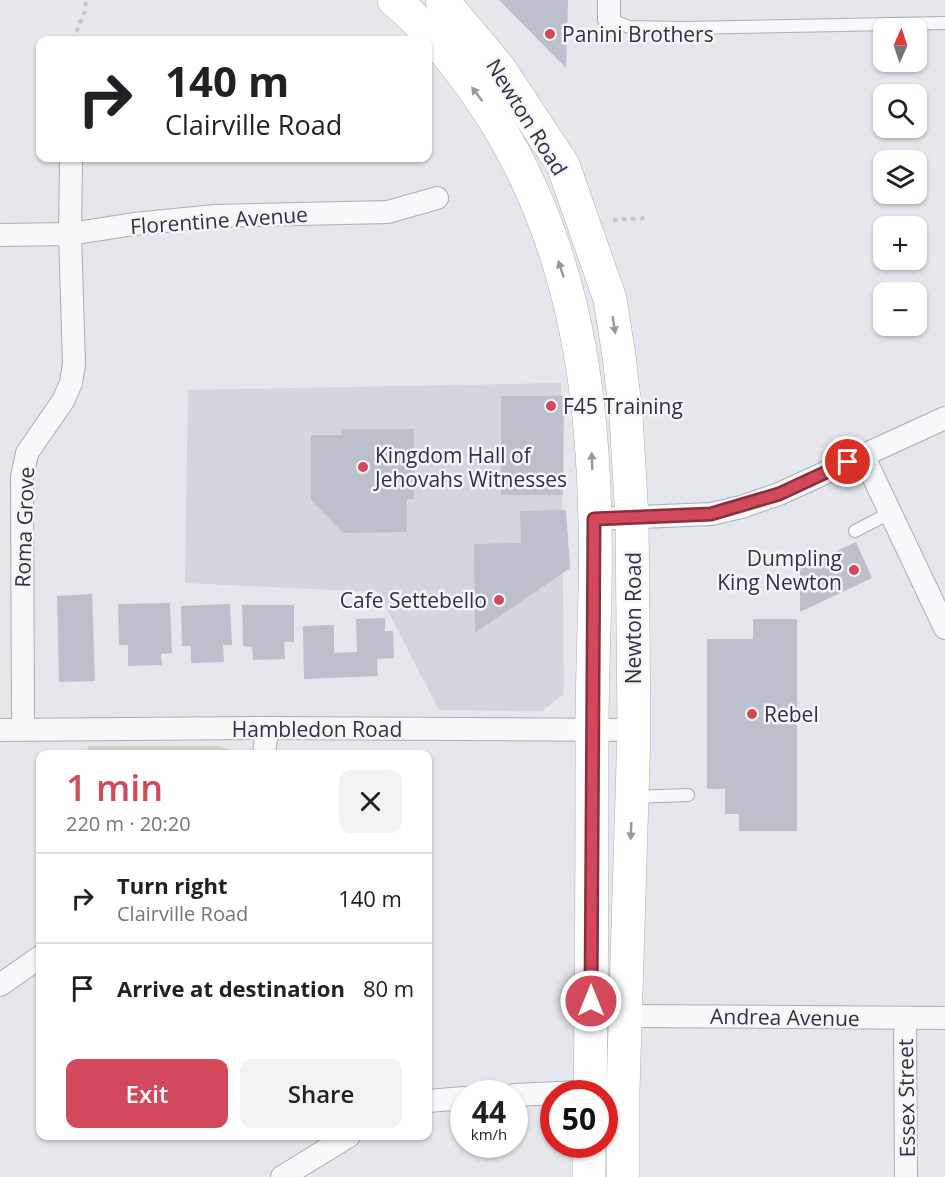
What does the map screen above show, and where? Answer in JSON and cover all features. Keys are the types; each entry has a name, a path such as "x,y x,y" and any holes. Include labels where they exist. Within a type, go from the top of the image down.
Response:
{"main road":[{"name":"Newton Road","path":"394,0 431,36"},
{"name":"Newton Road","path":"442,0 499,68 563,165 610,299 619,356 626,416 632,519 634,730 623,1091 623,1177"},
{"name":"Newton Road","path":"432,37 482,100 512,149 537,201 563,271 578,332 590,415 594,519 590,1080"},
{"path":"589,1158 589,1177"}],"street":[{"name":"Roma Grove","path":"23,729 22,477 27,453 63,401 71,383 74,364 70,234 71,162"},
{"name":"Florentine Avenue","path":"0,235 70,234 134,224 215,216 388,212 436,198"},
{"path":"594,519 711,514 741,507 779,494 945,418"},
{"path":"863,455 945,628"},
{"path":"264,750 267,728"},
{"name":"Hambledon Road","path":"0,730 267,728 634,730"},
{"path":"0,985 36,960"},
{"name":"Andrea Avenue","path":"626,1016 945,1018"},
{"name":"Essex Street","path":"905,1018 906,1177"},
{"path":"618,1091 623,1091"},
{"path":"432,1101 450,1099"},
{"path":"282,1177 342,1140"}],"lane":[{"path":"609,10 629,27 945,23"},
{"path":"855,531 890,513"},
{"path":"632,797 688,795"}],"path":[{"path":"75,36 85,10 86,0"},
{"path":"613,220 647,218"}],"shaded area":[{"path":"561,383 564,694 542,711 439,710 378,592 185,583 188,390"}],"green space":[{"path":"88,746 218,746 231,750 88,750"}],"building":[{"name":"Panini Brothers","path":"499,0 568,0 566,68"},
{"path":"501,396 564,396 563,495 501,495"},
{"name":"Kingdom Hall of Jehovahs Witnesses","path":"342,429 414,429 414,499 407,499 407,532 343,533 311,500 311,435 342,435"},
{"name":"Cafe Settebello","path":"566,510 570,568 475,633 474,544 521,543 520,511"},
{"path":"856,542 872,578 800,612 800,568"},
{"path":"92,594 95,681 59,682 57,596"},
{"path":"170,603 172,653 161,654 162,665 128,666 128,645 119,645 118,604"},
{"path":"230,604 232,645 223,645 224,662 191,663 191,646 182,646 181,606"},
{"path":"242,605 294,605 294,642 284,642 285,659 253,660 252,647 243,646"},
{"path":"385,618 385,631 393,631 394,658 377,659 378,676 304,679 303,626 334,625 334,653 357,652 356,619"},
{"name":"Rebel","path":"753,619 797,619 797,831 739,831 739,814 725,814 725,789 707,789 707,639 753,639"}],"place":[{"name":"Panini Brothers","path":"550,34"},
{"name":"F45 Training","path":"551,406"},
{"name":"Kingdom Hall of Jehovahs Witnesses","path":"363,467"},
{"name":"Dumpling King Newton","path":"854,570"},
{"name":"Cafe Settebello","path":"499,600"},
{"name":"Rebel","path":"752,714"}],"route":[{"path":"591,1001 594,519 711,514 779,494 848,462"}]}
